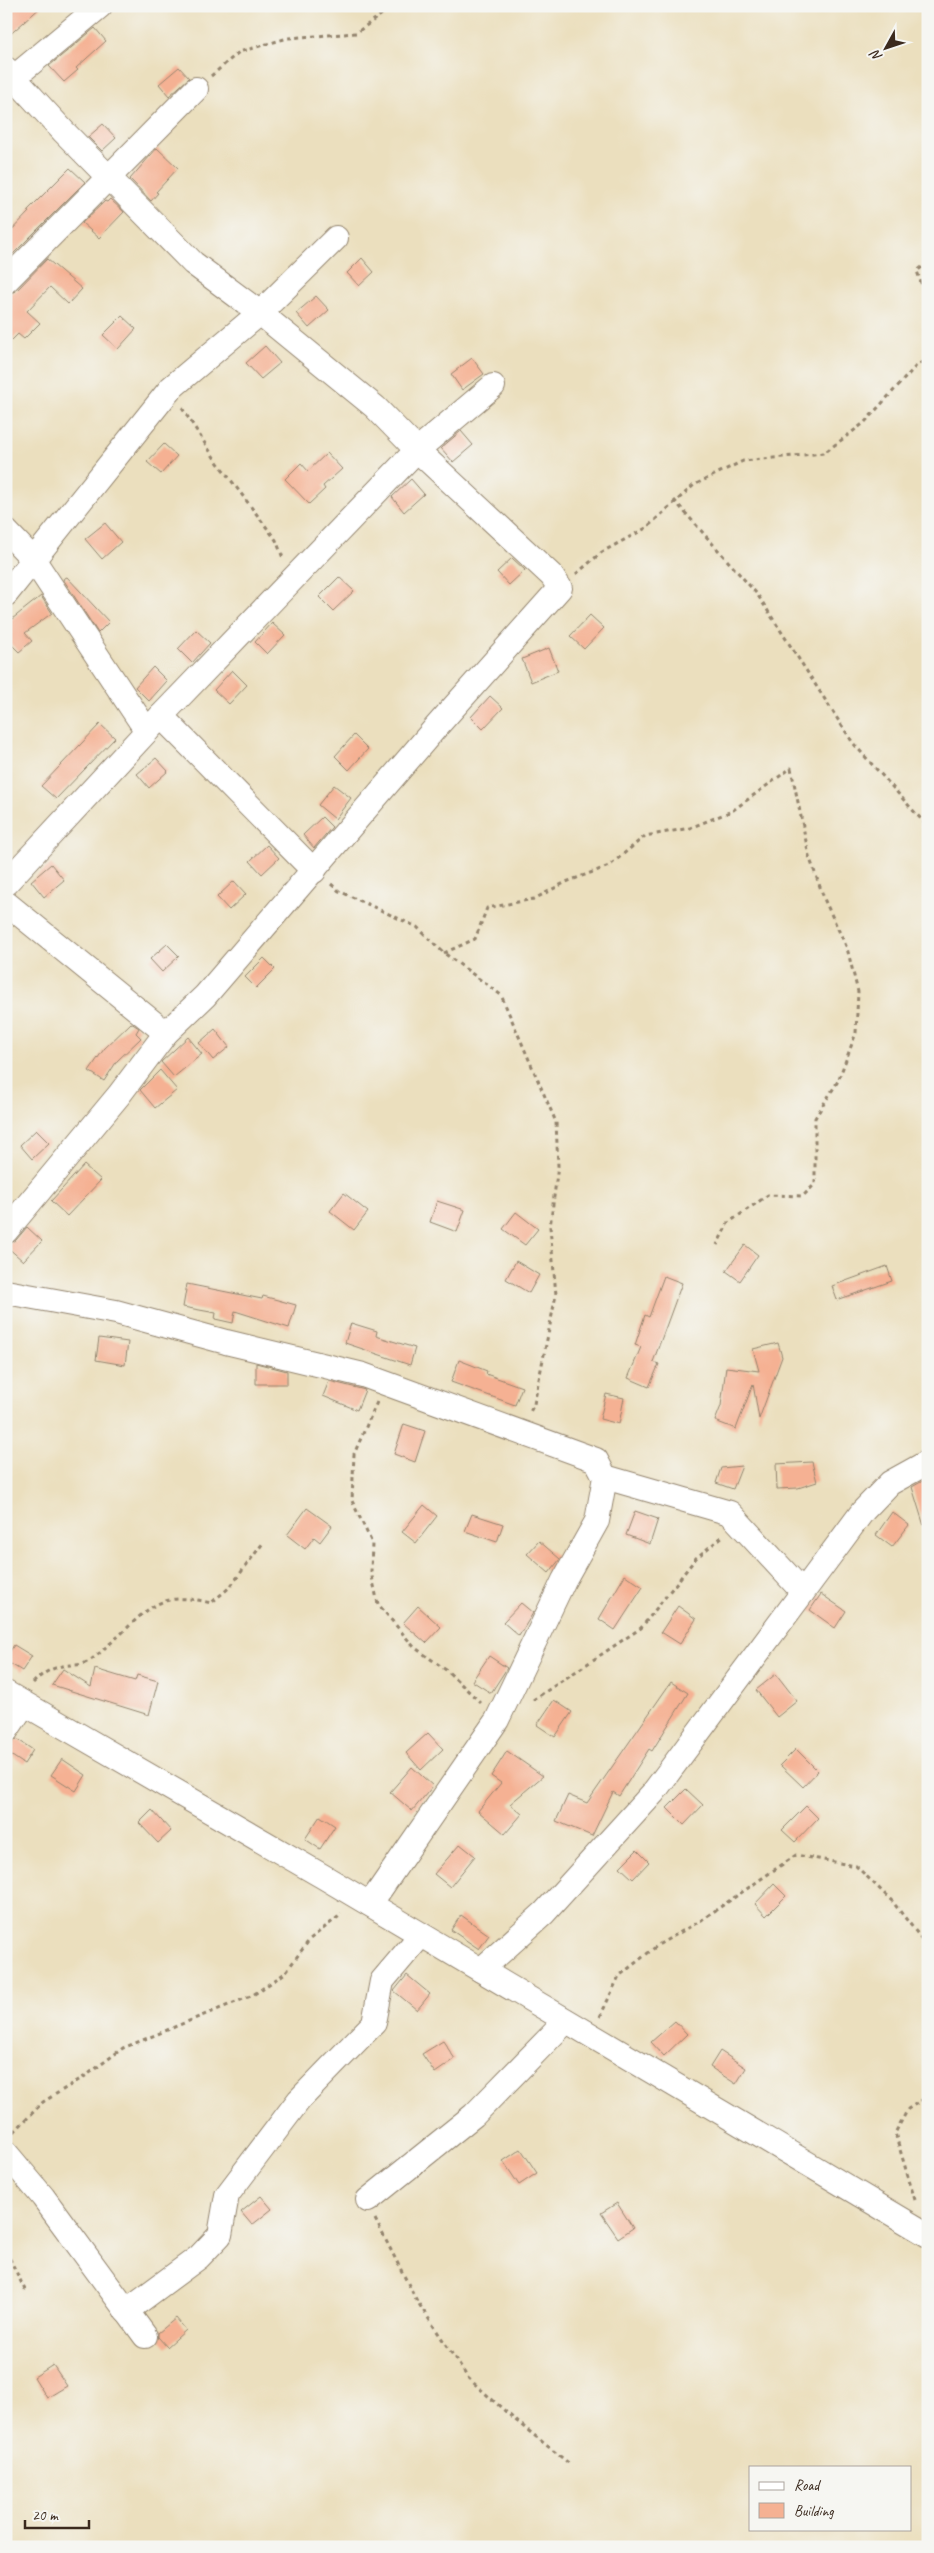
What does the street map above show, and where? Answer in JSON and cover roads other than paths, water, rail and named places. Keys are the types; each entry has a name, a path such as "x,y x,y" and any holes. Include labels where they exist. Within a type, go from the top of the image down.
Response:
{"street":[{"path":"6,1231 119,1095 166,1033 205,996 437,726 560,588 552,576 417,450 375,407 260,313 193,263 9,77 100,6"},
{"path":"6,281 196,89"},
{"path":"6,594 171,388 260,313 336,238"},
{"path":"6,883 154,723 417,450 493,386"},
{"path":"6,531 33,559 154,723 314,871"},
{"path":"6,903 166,1033"},
{"path":"6,1292 116,1312 226,1342 363,1375 596,1460 605,1477 597,1521 569,1571 497,1720 360,1898"},
{"path":"481,1970 544,1913 653,1793 863,1512 890,1483 928,1462"},
{"path":"605,1477 730,1513 803,1592"},
{"path":"6,1731 15,1699 360,1898 922,2232"},
{"path":"126,2311 199,2257 220,2235 227,2195 299,2100 374,2023 382,1981 421,1935"},
{"path":"368,2200 474,2115 566,2021"},
{"path":"9,2143 42,2197 145,2336"}]}
